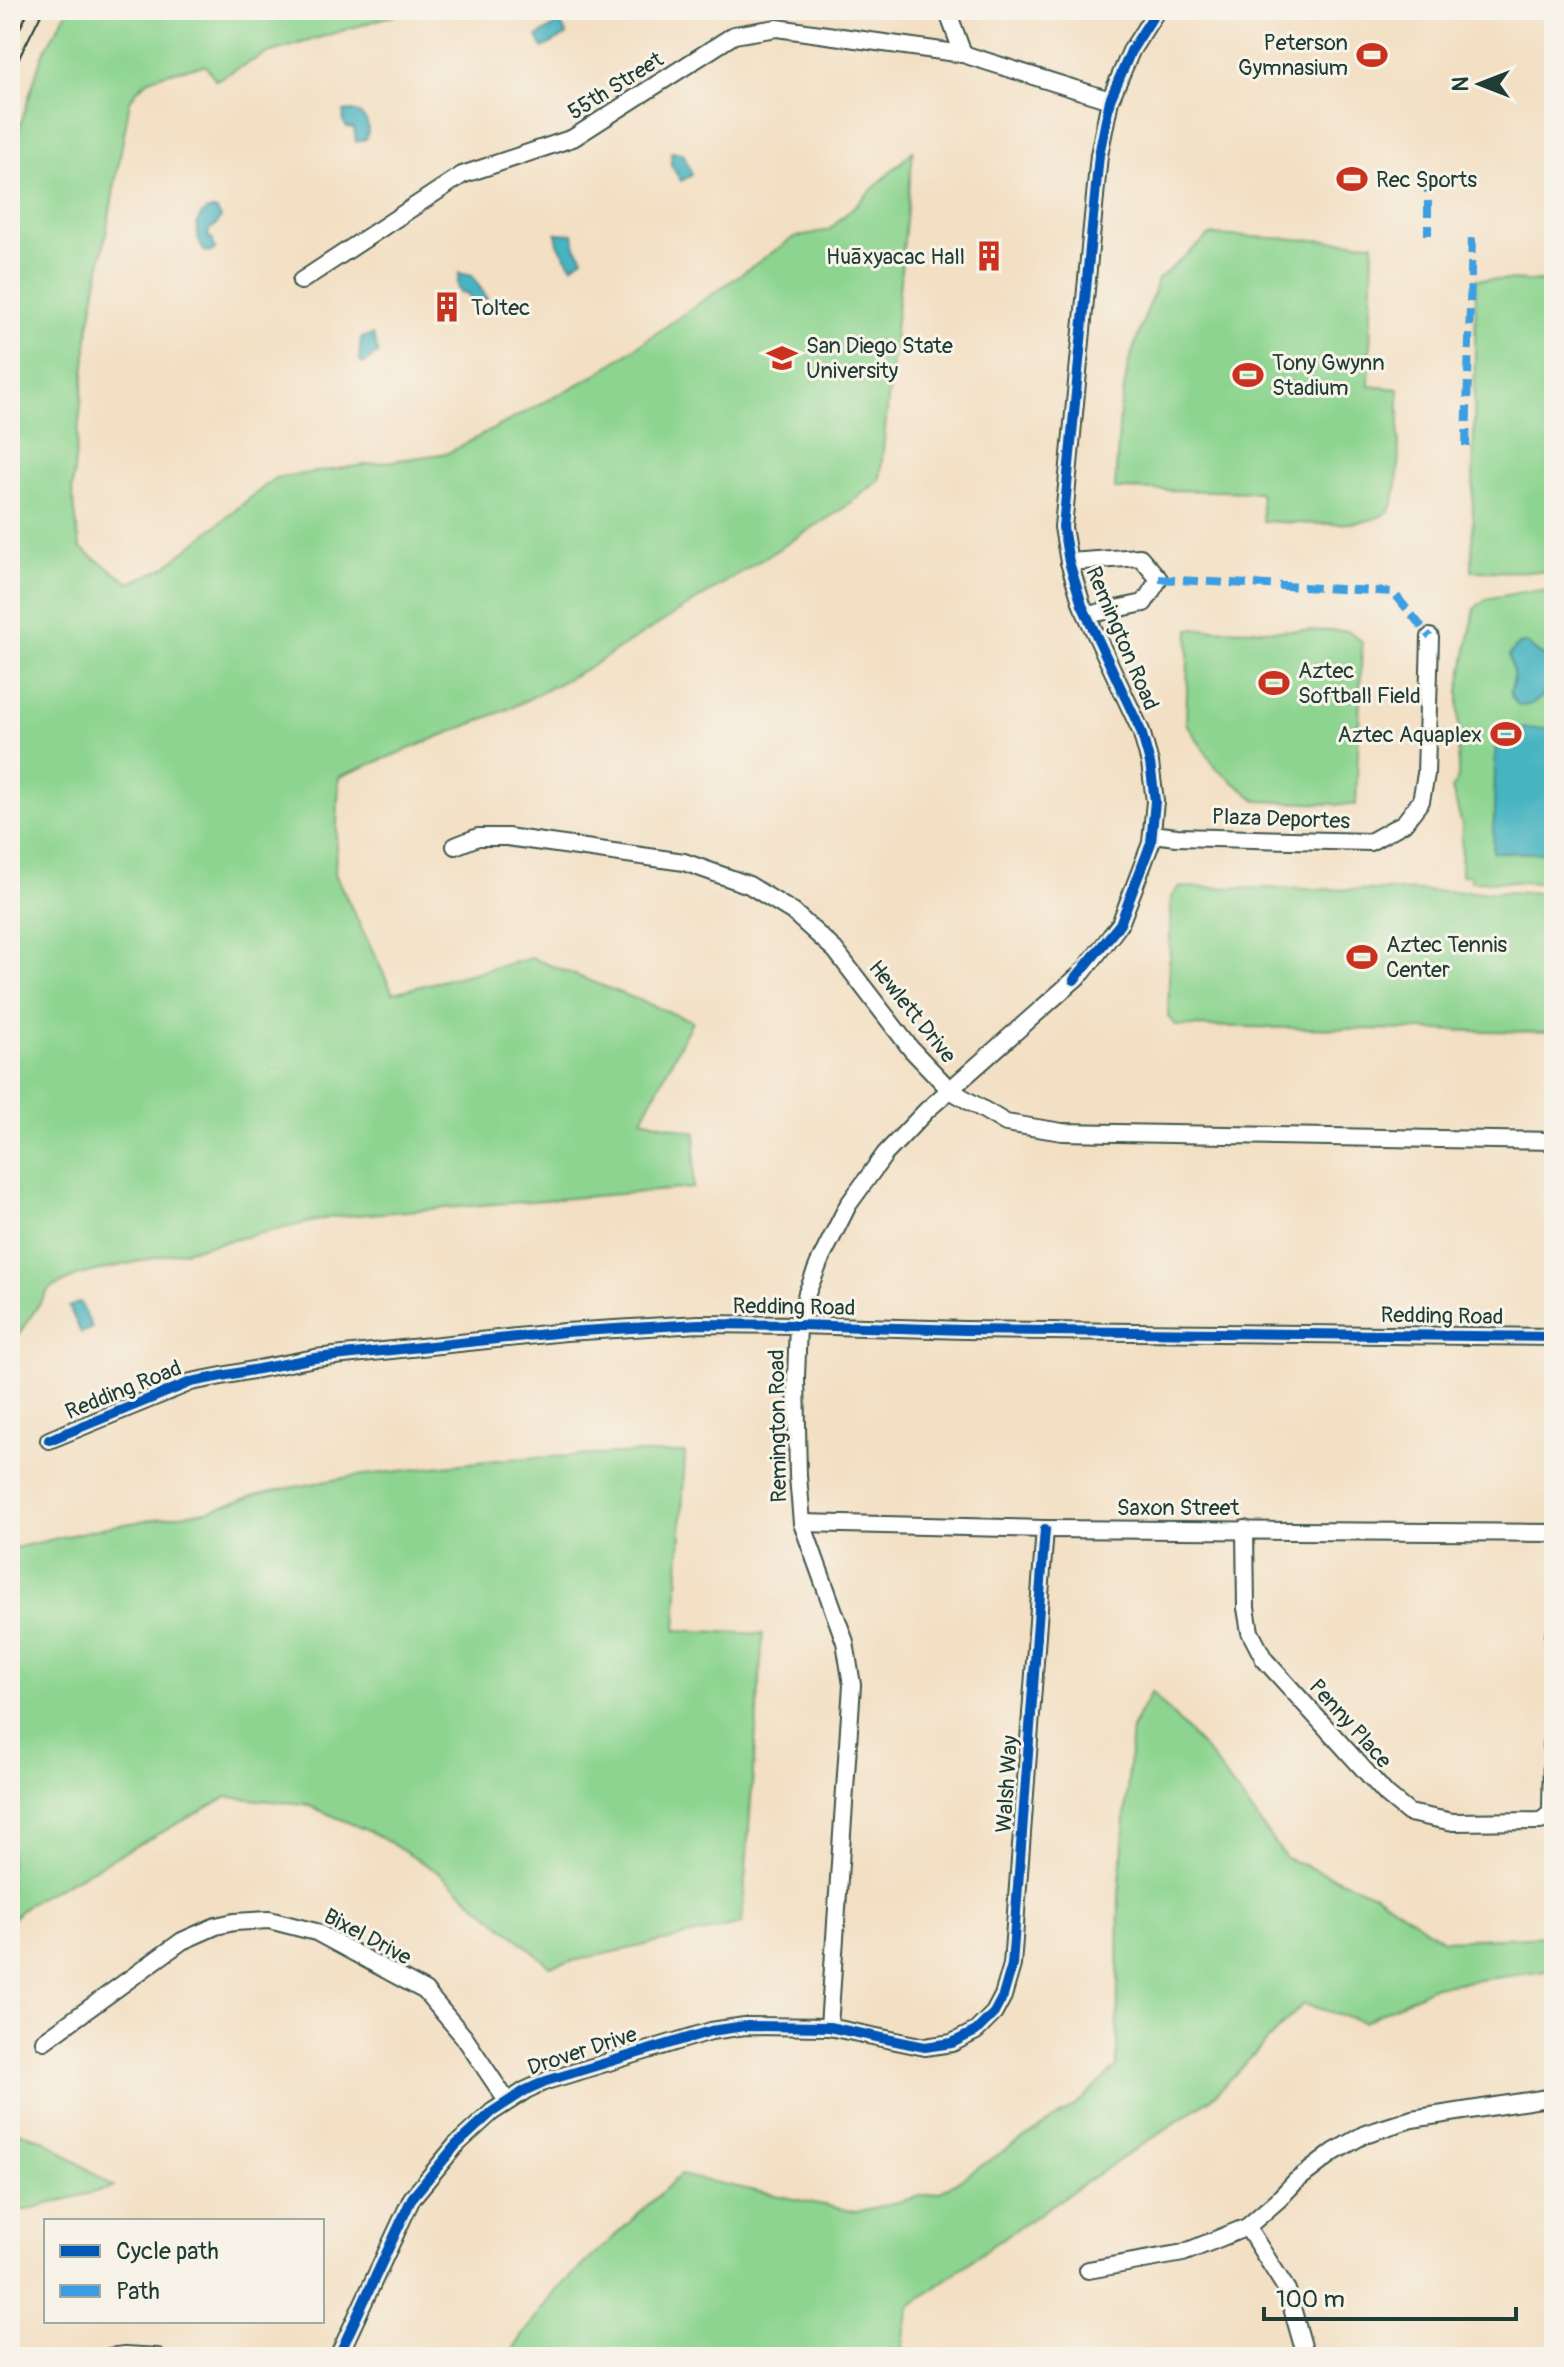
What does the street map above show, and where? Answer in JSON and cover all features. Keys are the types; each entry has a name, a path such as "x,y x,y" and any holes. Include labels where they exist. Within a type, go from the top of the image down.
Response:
{"street":[{"path":"947,10 963,54"},
{"path":"1110,100 1131,51 1157,10"},
{"name":"55th Street","path":"301,281 462,175 573,138 734,35 777,28 963,54 1110,100"},
{"name":"Remington Road","path":"829,2027 852,1685 845,1642 802,1523 796,1429 798,1325 819,1263 848,1205 895,1143 1083,972 1120,924 1151,843 1155,801 1147,752 1141,731 1087,615 1069,562 1063,527 1099,155 1110,100"},
{"path":"1069,562 1140,557 1159,579 1144,603 1087,615"},
{"name":"Plaza Deportes","path":"1152,834 1370,842 1389,834 1404,823 1421,801 1426,774 1430,637"},
{"name":"Hewlett Drive","path":"455,846 478,837 507,837 684,862 749,885 793,912 835,950 911,1049 950,1090 1006,1123 1062,1132 1554,1141"},
{"name":"Redding Road","path":"49,1440 191,1382 315,1358 565,1332 699,1324 1554,1337"},
{"name":"Saxon Street","path":"802,1523 1045,1529 1554,1533"},
{"name":"Walsh Way","path":"976,2031 994,2013 1003,1996 1012,1965 1045,1529"},
{"name":"Penny Place","path":"1245,1529 1246,1608 1250,1632 1264,1659 1387,1795 1409,1813 1453,1822 1541,1821 1551,1813 1554,1635"},
{"name":"Bixel Drive","path":"44,2041 182,1941 225,1924 269,1920 316,1932 425,1991 464,2037 507,2101"},
{"name":"Drover Drive","path":"338,2357 412,2198 456,2145 507,2101 546,2081 711,2031 745,2026 829,2027 925,2047 952,2043 976,2031"},
{"path":"1088,2270 1183,2253 1247,2227 1296,2181 1334,2152 1365,2134 1412,2119 1554,2097"},
{"path":"1247,2227 1287,2290 1306,2357"},
{"path":"109,2357 158,2357"}],"green space":[{"path":"68,10 411,10 265,54 216,80 205,65 162,74 144,84 130,101 89,327 72,490 80,548 130,583 164,568 275,478 448,453 596,375 793,238 829,230 913,151 880,480 841,510 590,667 513,707 339,777 335,874 393,993 532,958 692,1021 642,1119 696,1133 693,1188 332,1217 79,1275 49,1289 10,1348 10,159 42,55"},
{"name":"Tony Gwynn Stadium","path":"1210,235 1373,243 1369,386 1399,389 1397,485 1391,508 1382,515 1368,520 1332,524 1263,521 1260,492 1115,489 1120,411 1129,362 1158,279"},
{"path":"1476,279 1554,282 1554,572 1472,571"},
{"name":"Aztec Aquaplex","path":"1527,591 1554,592 1554,883 1471,881 1471,875 1461,875 1462,825 1452,789 1458,777 1459,691 1475,608 1486,599"},
{"name":"Aztec Softball Field","path":"1189,629 1349,631 1362,642 1356,805 1257,801 1216,768 1186,723"},
{"name":"Aztec Tennis Center","path":"1179,887 1554,893 1554,1032 1177,1026 1168,1017 1171,897"},
{"path":"685,1453 676,1630 763,1634 742,1924 550,1966 438,1872 373,1833 305,1804 227,1797 29,1903 10,1921 10,1549 106,1527 211,1510 262,1493 355,1476 506,1459"},
{"path":"1151,1692 1209,1754 1286,1858 1375,1894 1443,1940 1554,1936 1554,1970 1435,1986 1364,2022 1303,2004 1212,2098 994,2244 909,2307 902,2350 926,2357 507,2357 556,2291 680,2175 856,2212 942,2191 1077,2104 1117,2066 1119,1895 1132,1728"},
{"path":"10,2130 43,2139 114,2187 10,2214"}],"water":[{"path":"560,22 567,35 543,48 537,37"},
{"path":"344,112 361,115 366,122 366,139 356,142 354,128 347,127 343,121"},
{"path":"671,152 683,153 692,175 681,181 671,165"},
{"path":"207,210 217,210 221,218 209,230 208,237 212,238 215,249 211,252 204,251 197,229 199,219"},
{"path":"556,233 573,234 583,258 572,266 558,244"},
{"path":"459,273 472,276 487,298 474,307 467,293 460,292 457,286"},
{"path":"373,335 378,353 363,364 359,359 361,338"},
{"path":"1526,643 1547,656 1547,664 1554,668 1554,691 1547,690 1534,703 1524,706 1514,701 1511,695 1513,675 1509,655 1519,644"},
{"path":"1496,728 1552,729 1549,853 1493,852"},
{"path":"80,1302 92,1328 81,1333 69,1307"}],"tram line":[{"path":"10,48 29,10"},
{"path":"10,76 43,10"}],"marked path":[{"path":"1428,177 1428,235"},
{"path":"1466,446 1472,237"},
{"path":"1159,579 1393,592 1430,637"}],"cycle path":[{"path":"1074,980 1120,924 1151,843 1155,801 1150,763 1141,731 1082,605 1069,562 1063,527 1099,155 1110,100 1131,51 1157,10"},
{"path":"49,1440 191,1382 315,1358 565,1332 699,1324 1554,1337"},
{"path":"338,2357 412,2198 456,2145 492,2112 526,2090 546,2081 711,2031 745,2026 829,2027 925,2047 952,2043 976,2031 994,2013 1003,1996 1012,1965 1045,1529"}],"place":[{"name":"Peterson Gymnasium","path":"1372,55"},
{"name":"Rec Sports","path":"1352,179"},
{"name":"Huāxyacac Hall","path":"989,256"},
{"name":"Toltec","path":"447,307"},
{"name":"San Diego State University","path":"782,358"},
{"name":"Tony Gwynn Stadium","path":"1248,375"},
{"name":"Aztec Softball Field","path":"1274,683"},
{"name":"Aztec Aquaplex","path":"1506,734"},
{"name":"Aztec Tennis Center","path":"1362,957"}]}
